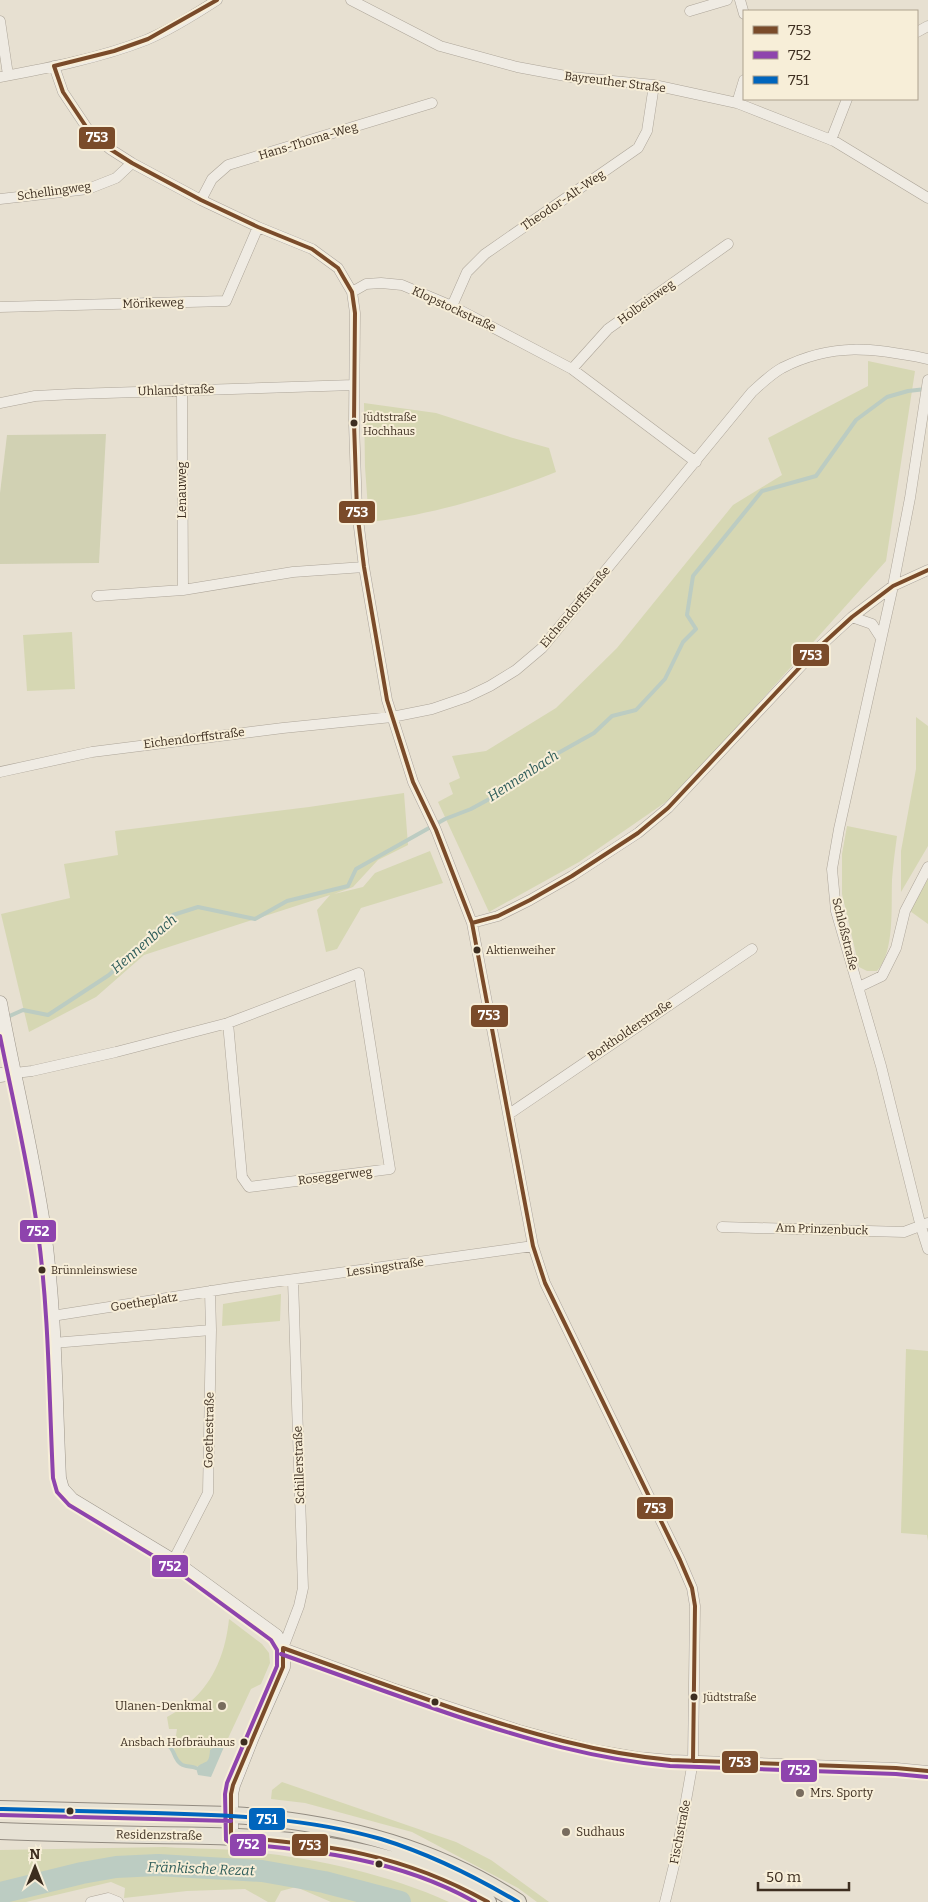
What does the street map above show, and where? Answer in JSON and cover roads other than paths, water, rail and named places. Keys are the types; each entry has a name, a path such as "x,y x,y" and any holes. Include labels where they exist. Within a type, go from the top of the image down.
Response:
{"main road":[{"path":"0,1005 15,1073 43,1230 52,1316 59,1478 62,1489 72,1500 173,1561 276,1636 283,1648 283,1667 233,1785 231,1794 231,1837"},
{"path":"0,1075 15,1073"},
{"name":"Residenzstraße","path":"0,1810 231,1815 312,1823 367,1835 411,1849 456,1867 492,1885 518,1902"},
{"name":"Residenzstraße","path":"0,1832 231,1837 327,1846 380,1857 429,1872 488,1902"}],"street":[{"path":"0,22 4,76 114,51 148,39 217,0"},
{"name":"Bayreuther Straße","path":"351,0 440,46 517,67 571,77 654,85 737,103 831,140 928,198"},
{"path":"690,11 727,0"},
{"path":"54,66 62,92 89,131 132,163 201,200 258,227 312,249 338,268 352,292 354,313 357,511 364,567 387,700 413,782 431,818 472,923 533,1246 545,1283 692,1588 695,1606 693,1761"},
{"path":"737,103 743,83"},
{"name":"Theodor-Alt-Weg","path":"452,306 467,272 485,254 638,148 647,131 654,85"},
{"path":"831,140 846,100"},
{"name":"Hans-Thoma-Weg","path":"201,200 212,179 228,165 432,104"},
{"name":"Schellingweg","path":"0,199 88,189 116,178 132,163"},
{"name":"Mörikeweg","path":"0,307 226,301 258,227"},
{"name":"Holbeinweg","path":"572,369 608,329 728,244"},
{"name":"Klopstockstraße","path":"352,292 366,284 402,285 452,306 572,369 696,462"},
{"name":"Eichendorffstraße","path":"0,772 92,752 156,742 392,717 432,709 467,697 516,670 548,642 752,392 780,369 813,355 849,349 872,349 928,359"},
{"name":"Schloßstraße","path":"928,382 910,498 893,586 839,829 832,869 836,911 881,1066 924,1225 928,1250"},
{"name":"Uhlandstraße","path":"0,403 35,396 354,385"},
{"name":"Lenauweg","path":"182,390 183,590"},
{"path":"98,596 183,590 293,572 364,567"},
{"path":"472,923 498,916 530,900 572,876 638,833 668,808 816,650 852,617 893,586 928,570"},
{"path":"852,617 872,624 881,638"},
{"path":"859,987 882,976 896,948 905,912 928,867"},
{"name":"Borkholderstraße","path":"509,1114 752,949"},
{"name":"Roseggerweg","path":"359,973 390,1169 249,1187 242,1177 228,1023 359,973"},
{"path":"15,1073 32,1072 228,1023"},
{"name":"Am Prinzenbuck","path":"722,1227 904,1232 924,1225"},
{"name":"Lessingstraße","path":"237,1287 533,1246"},
{"name":"Schillerstraße","path":"283,1648 299,1606 303,1588 293,1280"},
{"name":"Goetheplatz","path":"52,1316 237,1287"},
{"name":"Goethestraße","path":"173,1561 208,1493 210,1291"},
{"path":"53,1343 211,1330"},
{"path":"283,1648 392,1688 519,1730 590,1749 637,1757 693,1761 896,1768 928,1772"},
{"name":"Fischstraße","path":"665,1902 676,1857 693,1761"},
{"path":"91,1902 108,1898 118,1902"}],"waterway":[{"name":"Hennenbach","path":"5,1018 23,1010 48,1015 109,975 173,915 198,907 255,919 287,901 348,886 356,869 445,819 471,809 504,791 526,771 594,733 612,716 636,710 665,679 683,642 696,629 687,615 693,576 762,491 816,476 856,420 887,397 908,391 926,389"},
{"path":"167,1745 170,1746 178,1762 184,1766 196,1768"},
{"name":"Fränkische Rezat","path":"0,1893 82,1873 116,1867 158,1865 262,1871 324,1882 400,1902"}],"place":[{"name":"Jüdtstraße Hochhaus","path":"354,423"},
{"name":"Aktienweiher","path":"477,950"},
{"name":"Brünnleinswiese","path":"42,1270"},
{"name":"Jüdtstraße","path":"694,1697"},
{"name":"Ulanen-Denkmal","path":"222,1706"},
{"name":"Ansbach Hofbräuhaus","path":"244,1742"},
{"name":"Mrs. Sporty","path":"800,1793"},
{"name":"Sudhaus","path":"566,1832"}]}
